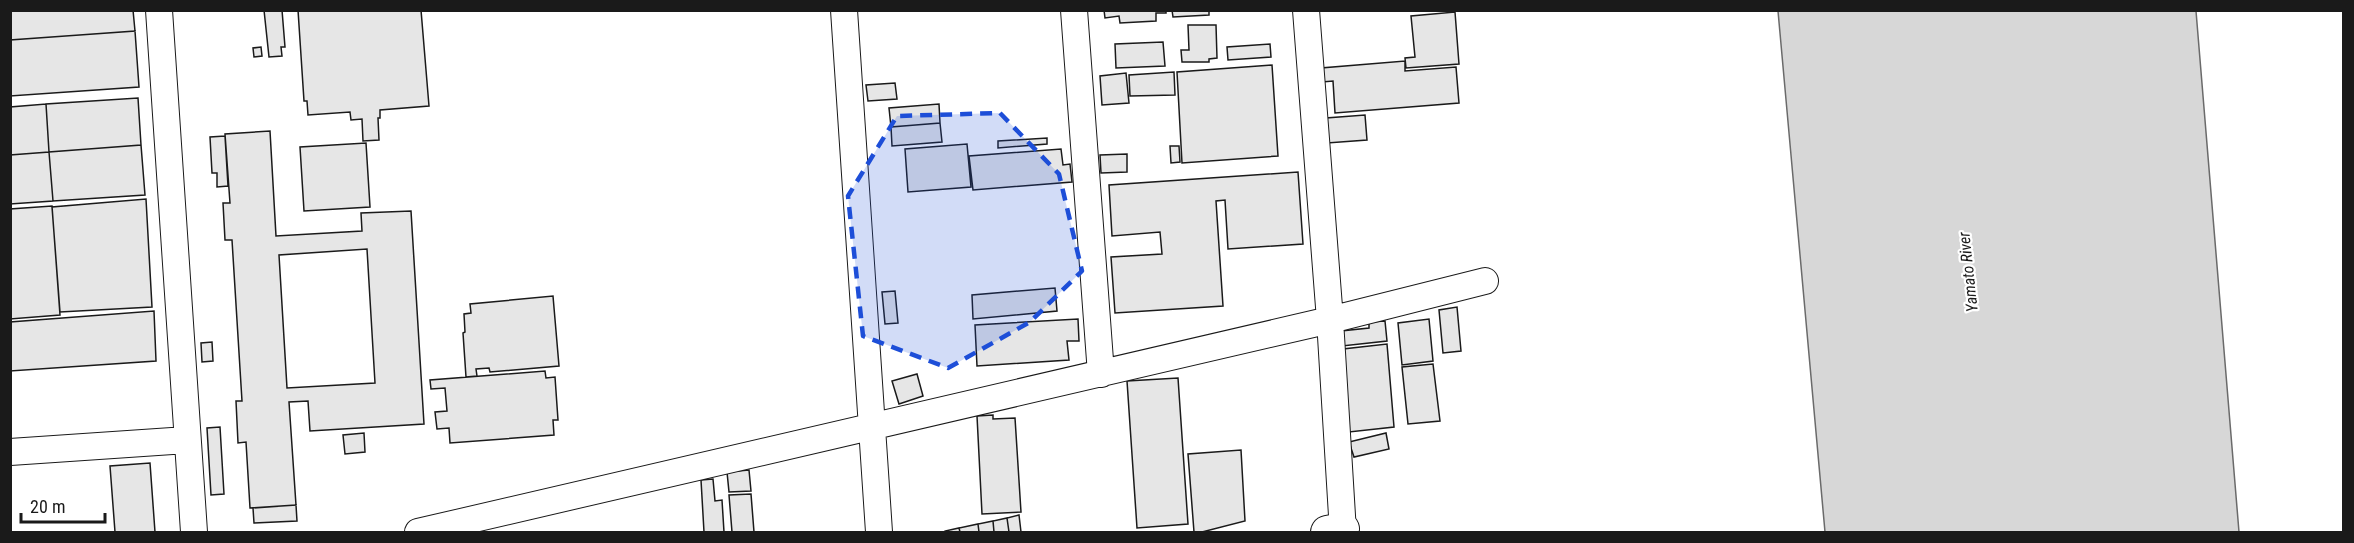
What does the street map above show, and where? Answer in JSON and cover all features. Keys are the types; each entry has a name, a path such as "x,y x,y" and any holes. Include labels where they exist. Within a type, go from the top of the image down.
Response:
{"street":[{"path":"159,10 194,532"},
{"path":"844,10 879,532"},
{"path":"1074,10 1101,374"},
{"path":"1306,10 1330,320 1338,531"},
{"path":"418,532 1101,374 1485,281"},
{"path":"10,452 187,440"}],"highlighted area":[{"path":"1000,113 1059,174 1082,271 1030,322 948,368 863,336 848,196 897,116"}],"water":[{"name":"Yamato River","path":"1778,11 2196,11 2239,532 1825,532"}],"building":[{"path":"10,10 133,10 135,31 10,40"},
{"path":"264,10 282,10 285,47 281,47 282,56 269,57"},
{"path":"298,10 421,10 429,106 380,110 379,140 363,141 362,119 351,120 350,112 308,115 307,101 304,101"},
{"path":"1104,10 1166,10 1166,13 1156,13 1156,21 1120,23 1119,16 1105,18"},
{"path":"1172,10 1209,10 1209,15 1173,17"},
{"path":"1455,12 1459,64 1406,68 1405,58 1415,57 1411,16"},
{"path":"1188,25 1216,25 1217,58 1209,59 1209,62 1182,62 1181,50 1189,50"},
{"path":"135,31 139,87 10,96 10,40"},
{"path":"1163,42 1165,66 1116,68 1115,44"},
{"path":"1270,44 1271,57 1228,60 1227,47"},
{"path":"261,47 262,56 254,57 253,48"},
{"path":"1405,61 1405,71 1456,67 1459,103 1335,113 1333,81 1322,82 1321,68"},
{"path":"1272,65 1278,156 1182,163 1177,72"},
{"path":"1174,72 1175,95 1130,96 1129,75"},
{"path":"1126,73 1129,103 1102,105 1100,76"},
{"path":"895,83 897,99 868,101 866,85"},
{"path":"138,98 141,145 49,152 46,104"},
{"path":"46,104 49,152 10,155 10,107"},
{"path":"939,104 940,123 891,127 889,108"},
{"path":"1365,115 1367,140 1327,143 1326,118"},
{"path":"940,123 942,142 892,146 891,127"},
{"path":"270,131 276,236 362,231 361,213 411,211 424,424 310,431 308,401 289,402 296,505 250,508 246,442 238,443 236,401 242,401 232,240 225,240 223,203 230,203 225,134","holes":["367,249 375,383 287,388 279,255"]},
{"path":"225,136 228,186 217,187 217,173 212,173 210,137"},
{"path":"1047,138 1047,144 998,148 998,141"},
{"path":"366,143 370,207 304,211 300,147"},
{"path":"967,144 971,187 908,192 905,149"},
{"path":"141,145 145,195 53,201 49,152"},
{"path":"1170,146 1179,146 1180,162 1171,163"},
{"path":"1061,149 1063,165 1070,164 1072,182 973,190 969,156"},
{"path":"49,152 53,201 10,204 10,155"},
{"path":"1127,154 1127,172 1101,173 1100,155"},
{"path":"1298,172 1303,244 1228,249 1225,200 1216,201 1223,306 1115,313 1111,257 1162,254 1160,232 1112,236 1109,185"},
{"path":"146,199 152,307 60,312 52,207"},
{"path":"52,206 60,315 10,319 10,209"},
{"path":"1055,288 1057,311 973,319 972,295"},
{"path":"895,291 898,323 885,324 882,292"},
{"path":"553,296 559,366 490,372 489,368 476,369 477,376 466,377 464,314 471,313 470,304"},
{"path":"1457,307 1461,351 1443,353 1439,310"},
{"path":"154,311 156,361 10,371 10,322"},
{"path":"1078,319 1079,341 1067,341 1069,360 977,366 975,325"},
{"path":"1429,319 1433,361 1402,365 1398,323"},
{"path":"1385,321 1387,341 1342,346 1341,331 1369,328 1369,322"},
{"path":"212,342 213,361 202,362 201,343"},
{"path":"1387,344 1394,427 1349,432 1343,349"},
{"path":"1433,364 1440,421 1408,424 1402,367"},
{"path":"545,371 546,378 555,377 558,420 553,420 554,435 450,443 449,428 437,429 435,412 447,411 445,388 431,389 430,380"},
{"path":"917,374 923,396 899,404 892,381"},
{"path":"1178,378 1188,524 1137,528 1127,381"},
{"path":"993,415 993,419 1015,418 1021,512 982,514 977,416"},
{"path":"220,427 224,494 211,495 207,428"},
{"path":"364,433 365,452 345,454 343,435"},
{"path":"1386,433 1389,449 1354,457 1349,442"},
{"path":"1241,450 1245,521 1194,532 1188,454"},
{"path":"150,463 155,532 115,532 110,466"},
{"path":"749,470 751,491 729,492 727,472"},
{"path":"713,479 715,501 722,500 724,532 704,532 701,480"},
{"path":"751,494 754,532 732,532 729,495"},
{"path":"296,505 297,521 254,523 253,508"},
{"path":"1019,515 1021,532 1009,532 1007,518"},
{"path":"1007,518 1009,532 994,532 993,521"},
{"path":"993,521 994,532 979,532 978,524"},
{"path":"978,524 979,532 960,532 959,528"},
{"path":"959,528 960,532 945,532 945,531"}]}
